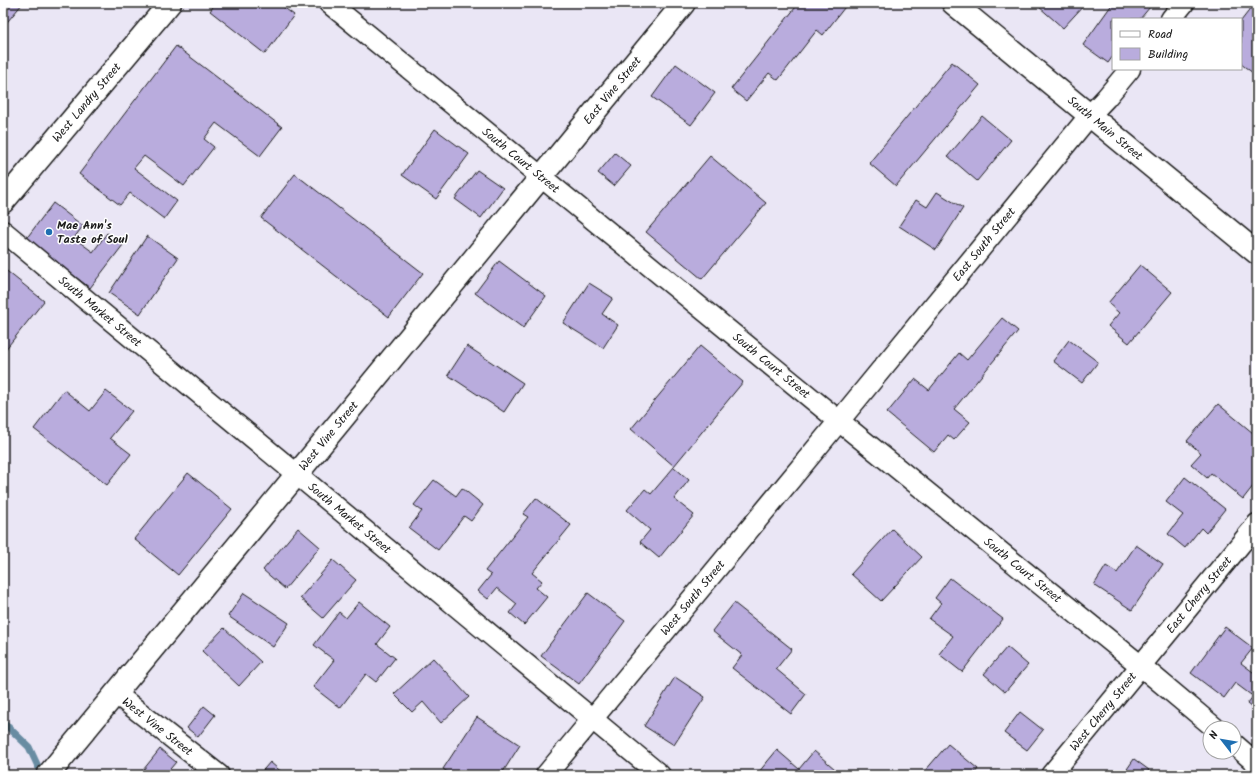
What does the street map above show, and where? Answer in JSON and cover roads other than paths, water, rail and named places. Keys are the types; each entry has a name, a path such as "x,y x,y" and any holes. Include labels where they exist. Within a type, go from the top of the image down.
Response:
{"main road":[{"name":"West Landry Street","path":"3,202 170,3"},
{"name":"East Vine Street","path":"541,177 684,3"},
{"name":"South Main Street","path":"953,3 1257,253"},
{"name":"West Vine Street","path":"54,768 541,177"}],"street":[{"name":"South Court Street","path":"329,3 1205,720"},
{"path":"1171,18 1184,3"},
{"name":"East South Street","path":"839,421 1090,115 1129,70"},
{"name":"South Market Street","path":"3,231 660,775"},
{"name":"West South Street","path":"546,775 839,421"},
{"name":"East Cherry Street","path":"1141,666 1257,524"},
{"name":"West Cherry Street","path":"1051,775 1141,666"},
{"name":"West Vine Street","path":"115,693 219,775"},
{"path":"1242,751 1257,764"}],"waterway":[{"path":"3,722 29,747 42,775"}],"place":[{"name":"Mae Ann's Taste of Soul","path":"49,232"}]}
